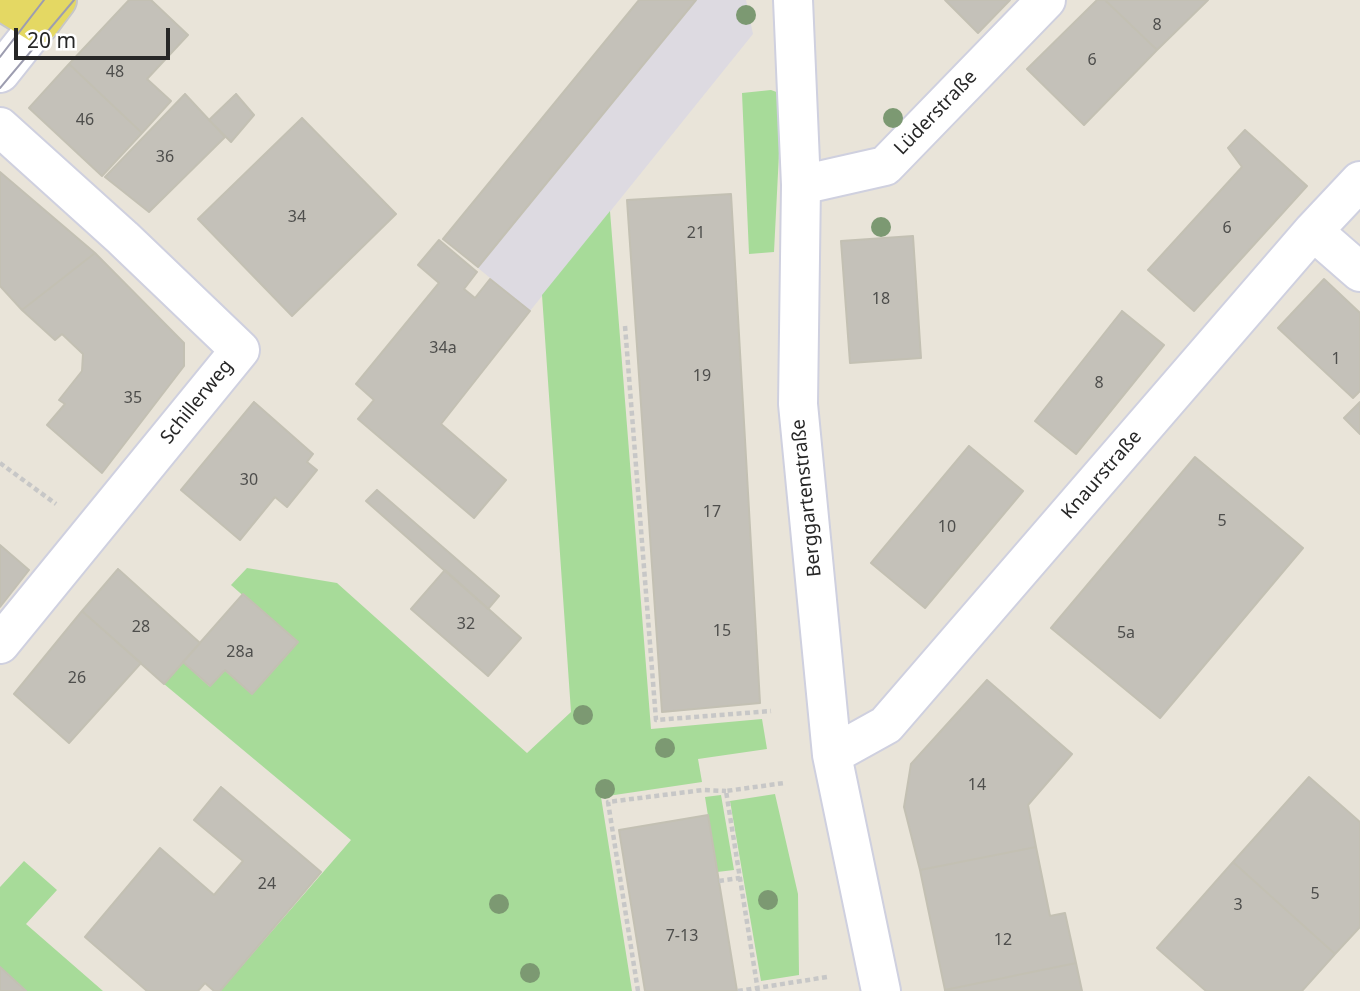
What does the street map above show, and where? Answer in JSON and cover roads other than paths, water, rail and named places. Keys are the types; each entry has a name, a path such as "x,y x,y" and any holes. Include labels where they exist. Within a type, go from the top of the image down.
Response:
{"main road":[{"path":"0,0 48,12"}],"street":[{"name":"Berggartenstraße","path":"793,0 801,185 798,404 832,755 881,991"},
{"name":"Lüderstraße","path":"801,185 885,166 1046,0"},
{"path":"0,73 48,12"},
{"name":"Schillerweg","path":"0,127 123,238 240,350 0,644"},
{"name":"Knaurstraße","path":"832,755 886,725 1313,231 1360,181"},
{"path":"1313,231 1360,271"}],"tram line":[{"path":"0,57 44,0"},
{"path":"0,88 74,0"}]}
